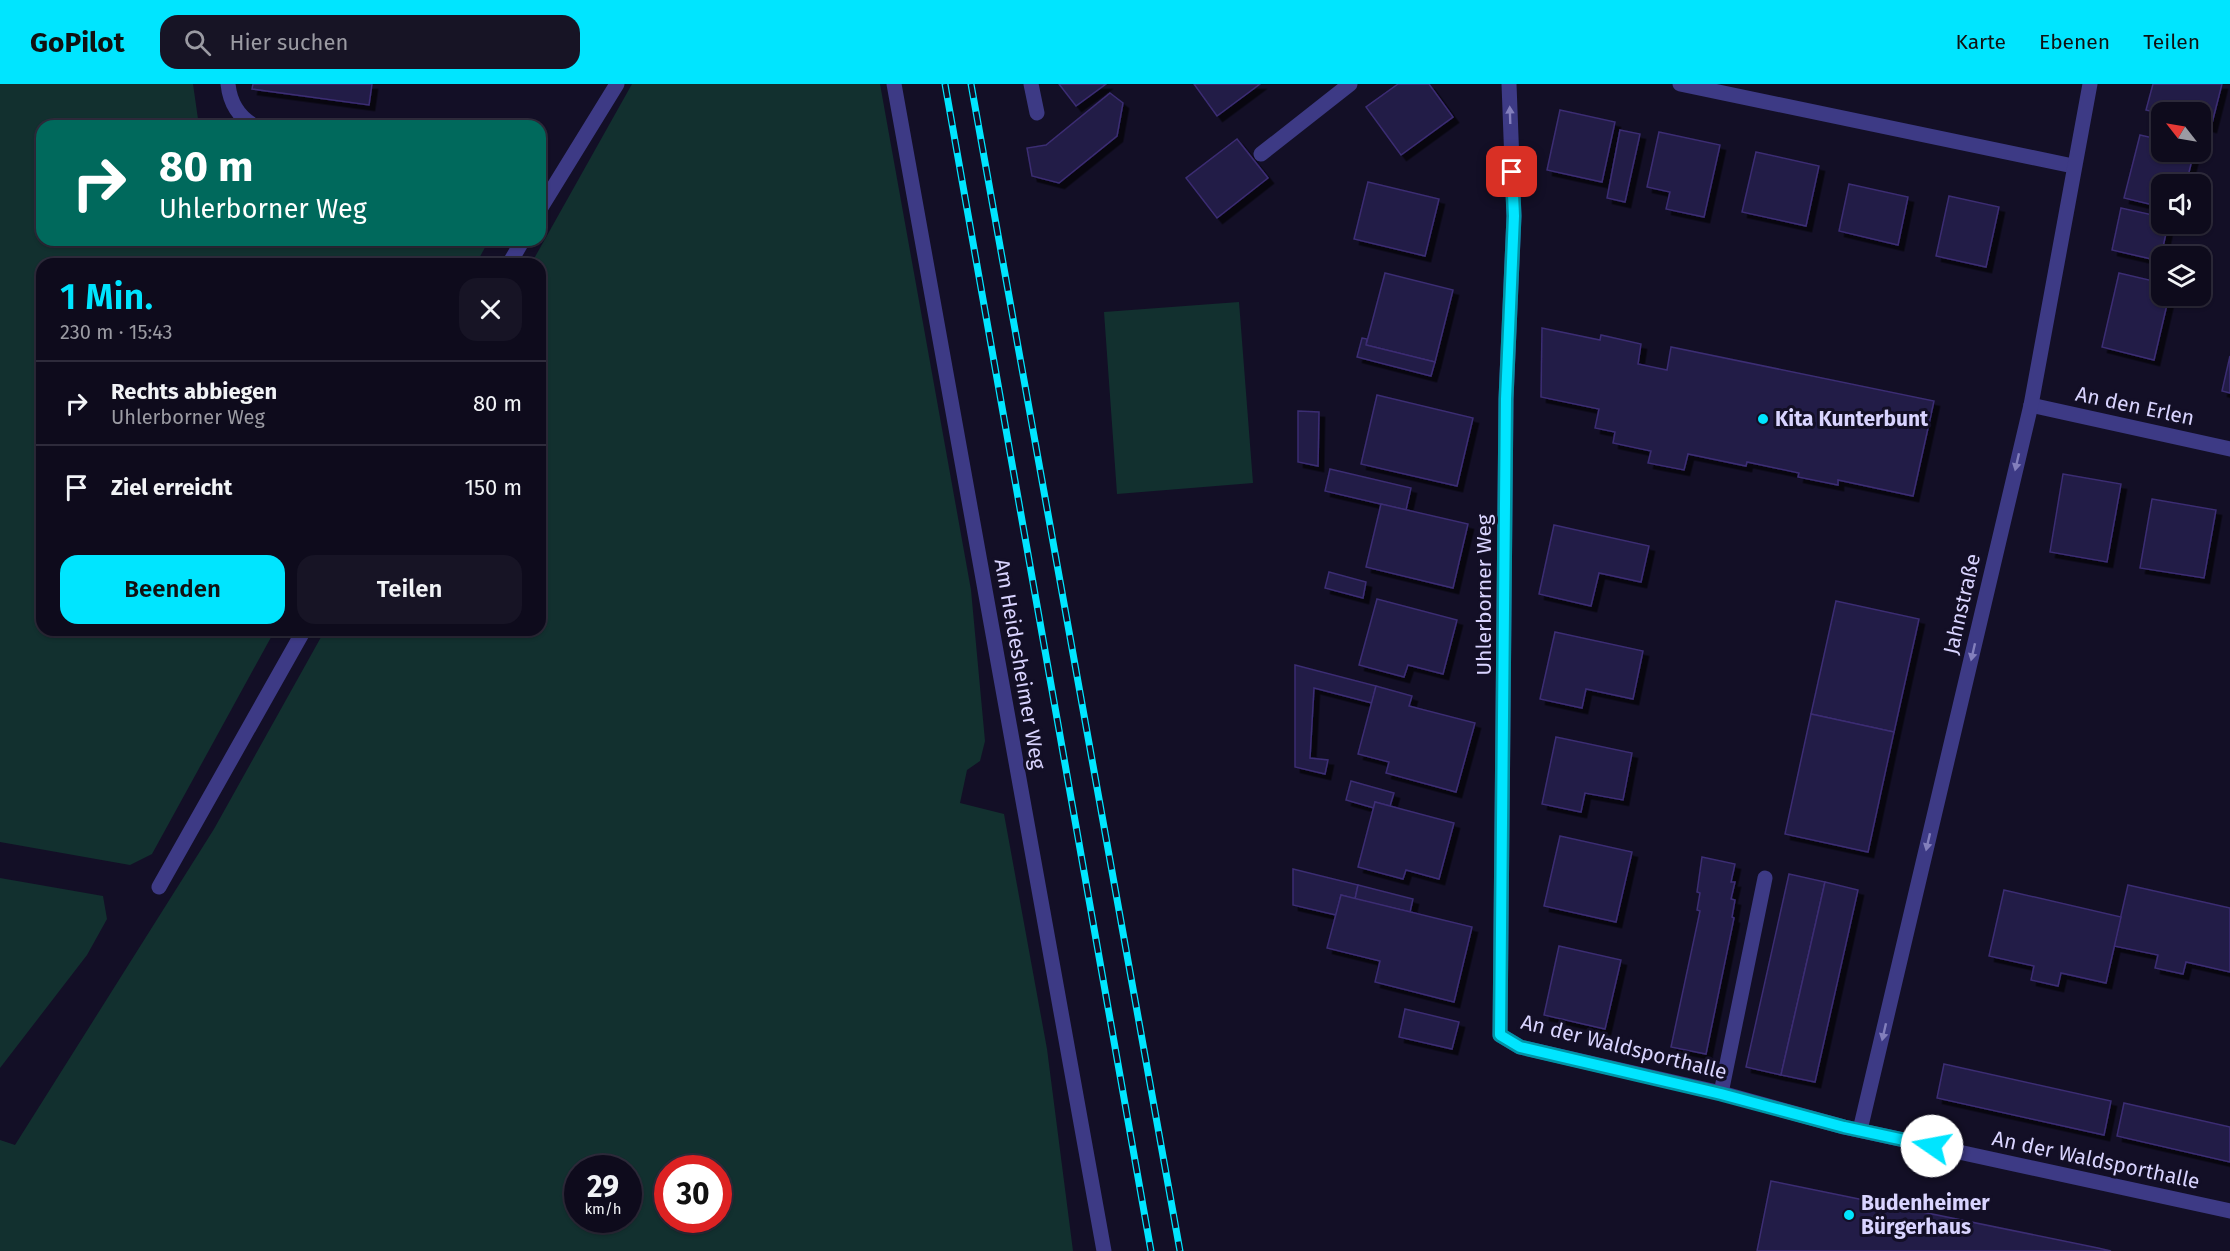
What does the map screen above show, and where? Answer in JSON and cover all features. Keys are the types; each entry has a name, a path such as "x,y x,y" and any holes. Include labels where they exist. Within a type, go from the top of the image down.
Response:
{"street":[{"path":"228,84 229,98 243,120"},
{"path":"546,189 616,84"},
{"name":"Am Heidesheimer Weg","path":"894,84 1104,1251"},
{"path":"1031,84 1037,113"},
{"path":"1261,154 1350,84"},
{"name":"Uhlerborner Weg","path":"1500,1035 1506,399 1514,216 1509,84"},
{"path":"1680,84 2073,166"},
{"name":"Jahnstraße","path":"1860,1130 2031,405 2073,166 2090,84"},
{"name":"An den Erlen","path":"2031,405 2230,449"},
{"path":"159,887 301,636"},
{"path":"1721,1094 1765,878"},
{"name":"An der Waldsporthalle","path":"1500,1035 1520,1047 1721,1094 1860,1130 2230,1211"}],"green space":[{"path":"0,84 193,84 198,120 36,120 36,246 486,246 479,258 36,258 36,636 272,636 152,854 130,865 0,842"},
{"path":"632,84 880,84 971,590 985,741 980,761 967,770 960,803 1004,814 1047,1049 1073,1251 0,1251 0,1140 15,1145 214,829 322,636 546,636 546,258 534,258 541,246 546,246 546,237"},
{"path":"1239,302 1253,483 1117,494 1104,312"},
{"path":"0,878 103,896 107,919 87,955 0,1068"}],"building":[{"path":"253,84 372,84 369,105 252,89"},
{"path":"1059,84 1106,84 1076,106"},
{"path":"1194,84 1260,84 1217,116"},
{"path":"1398,84 1429,84 1453,117 1401,155 1366,107"},
{"path":"2153,84 2222,84 2211,127 2211,102 2151,102 2151,111 2146,110"},
{"path":"1110,93 1123,103 1117,136 1059,183 1032,176 1027,148 1046,145"},
{"path":"1560,110 1615,122 1602,182 1547,170"},
{"path":"1620,130 1640,134 1625,202 1607,198"},
{"path":"1659,132 1720,145 1704,217 1666,209 1670,192 1647,187"},
{"path":"2140,135 2151,138 2151,162 2192,162 2188,174 2151,174 2151,204 2124,198"},
{"path":"1237,139 1268,178 1217,218 1186,178"},
{"path":"1756,152 1819,166 1806,226 1742,212"},
{"path":"1368,182 1439,199 1425,256 1354,239"},
{"path":"1849,184 1908,197 1898,245 1839,231"},
{"path":"1949,196 1999,207 1986,267 1936,256"},
{"path":"2121,208 2151,215 2151,234 2166,234 2163,246 2151,246 2151,259 2112,250"},
{"path":"1385,273 1453,290 1435,362 1366,345"},
{"path":"2119,273 2151,280 2151,306 2167,306 2154,360 2102,347"},
{"name":"Kita Kunterbunt","path":"1542,328 1600,340 1601,335 1641,344 1638,364 1667,370 1671,347 1934,401 1913,496 1838,480 1838,485 1798,477 1799,473 1747,462 1746,466 1688,454 1684,470 1648,463 1651,451 1613,443 1615,432 1595,428 1599,409 1541,397"},
{"path":"1362,338 1367,339 1366,345 1435,362 1431,376 1357,357"},
{"path":"2230,356 2230,393 2222,391"},
{"path":"1377,395 1473,418 1457,486 1361,464"},
{"path":"1298,411 1319,412 1318,466 1298,462"},
{"path":"1330,469 1411,488 1406,510 1325,491"},
{"path":"2063,474 2121,484 2107,562 2050,552"},
{"path":"2152,499 2216,510 2204,578 2140,568"},
{"path":"1381,504 1468,524 1453,588 1366,567"},
{"path":"1554,525 1649,546 1641,582 1599,573 1591,606 1539,594"},
{"path":"1329,572 1366,582 1363,598 1325,588"},
{"path":"1377,599 1457,620 1443,674 1408,665 1404,677 1359,665"},
{"path":"1836,601 1919,619 1894,732 1811,714"},
{"path":"1555,632 1643,651 1633,699 1586,689 1582,708 1540,699"},
{"path":"1295,665 1376,686 1372,703 1314,688 1310,758 1328,760 1325,774 1295,767"},
{"path":"1376,686 1412,696 1409,706 1475,723 1456,792 1386,773 1389,762 1358,754"},
{"path":"1811,714 1894,732 1868,852 1785,834"},
{"path":"1556,737 1632,753 1623,800 1585,793 1581,812 1542,804"},
{"path":"1351,781 1394,793 1390,806 1375,802 1374,808 1346,800"},
{"path":"1375,802 1454,823 1439,879 1406,870 1403,879 1358,867"},
{"path":"1560,836 1632,852 1616,922 1544,906"},
{"path":"1702,857 1735,864 1731,882 1735,882 1731,899 1735,900 1732,917 1734,918 1706,1054 1671,1047 1700,911 1697,910 1700,893 1697,892"},
{"path":"1293,869 1358,885 1355,899 1341,895 1336,915 1293,905"},
{"path":"1789,874 1825,882 1781,1075 1746,1067"},
{"path":"1825,882 1858,890 1815,1082 1781,1075"},
{"path":"1358,885 1413,899 1410,912 1355,899"},
{"path":"2128,885 2230,908 2230,972 2186,962 2183,974 2155,968 2158,955 2114,946"},
{"path":"2004,890 2121,917 2106,983 2061,973 2058,986 2031,980 2034,966 1989,956"},
{"path":"1341,895 1472,927 1454,1002 1375,982 1380,961 1327,948"},
{"path":"1559,946 1621,960 1605,1029 1544,1015"},
{"path":"1405,1009 1459,1022 1452,1049 1399,1037"},
{"path":"1944,1064 2111,1101 2104,1135 1937,1098"},
{"path":"2124,1103 2230,1127 2230,1162 2117,1136"},
{"name":"Budenheimer Bürgerhaus","path":"1771,1181 2098,1248 2111,1251 1757,1251"}],"railway":[{"path":"945,84 1151,1251"},
{"path":"971,84 1180,1251"}],"place":[{"name":"Kita Kunterbunt","path":"1763,419"},
{"name":"Budenheimer Bürgerhaus","path":"1849,1215"}],"route":[{"path":"1512,172 1514,216 1509,278 1506,399 1500,1035 1520,1047 1721,1094 1844,1127 1932,1146"}]}
